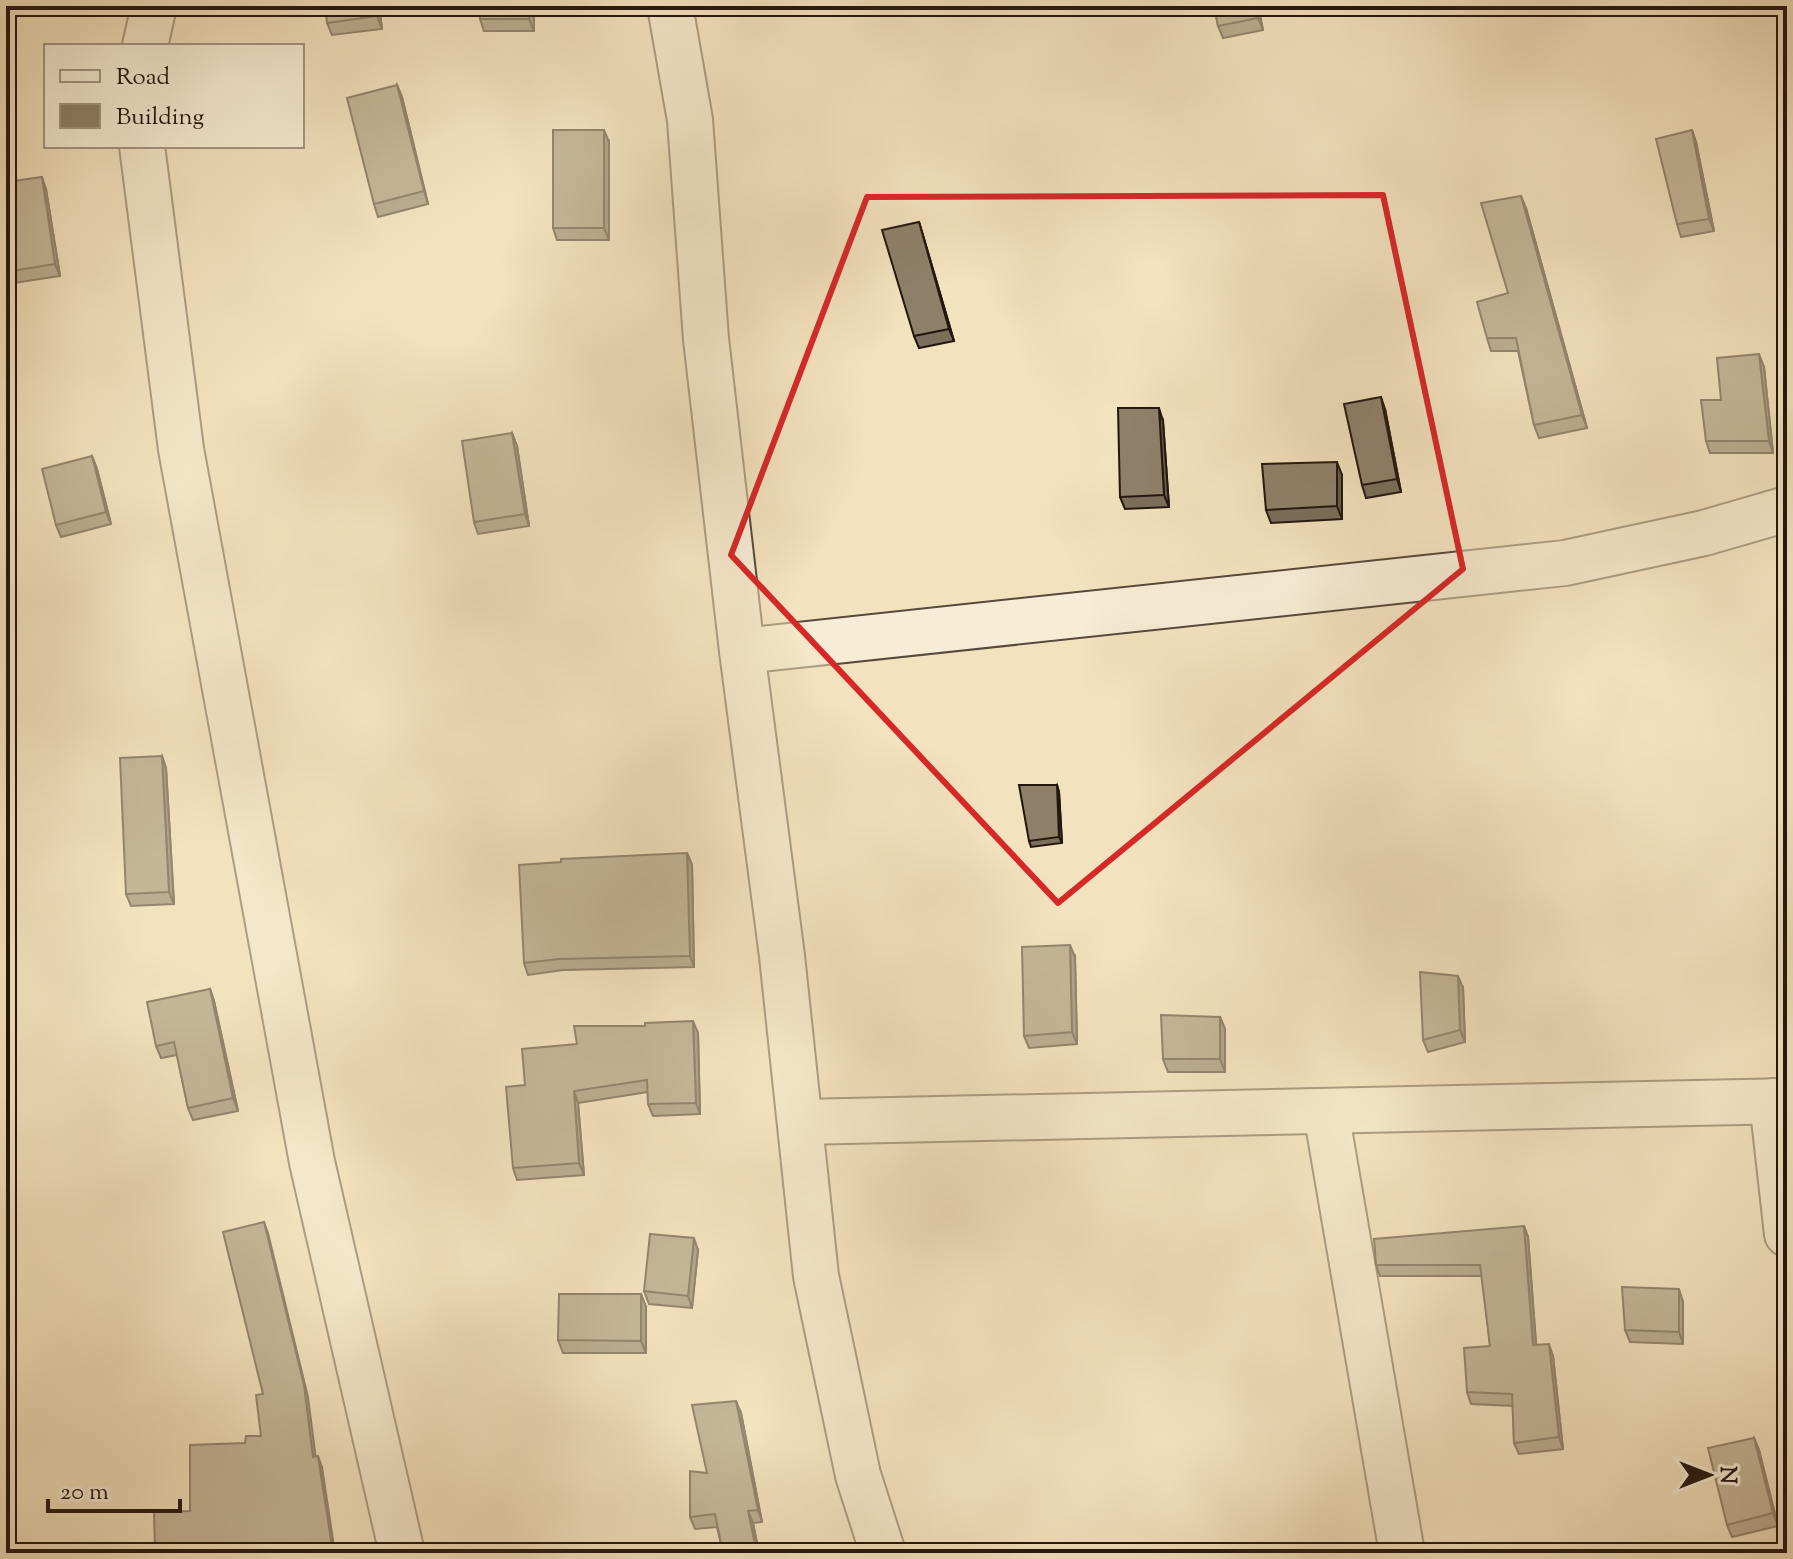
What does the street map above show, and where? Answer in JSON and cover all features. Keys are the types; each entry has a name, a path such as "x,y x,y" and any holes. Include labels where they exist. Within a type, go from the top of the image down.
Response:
{"street":[{"path":"145,44 154,6"},
{"path":"670,6 690,120 706,339 742,651 782,956 816,1276 858,1475 883,1553"},
{"path":"142,148 181,449 306,1131 402,1553"},
{"path":"742,651 1565,563 1704,533 1787,509"},
{"path":"800,1122 1779,1101 1787,1234"},
{"path":"1326,1112 1402,1553"}],"highlighted area":[{"path":"1383,195 1463,569 1058,903 731,555 867,197"}],"building":[{"path":"325,6 376,6 377,16 327,23"},
{"path":"480,6 529,6 529,19 480,19"},
{"path":"1214,6 1256,6 1258,18 1218,26"},
{"path":"397,85 424,191 374,204 347,98"},
{"path":"553,130 604,130 604,228 553,228"},
{"path":"1692,130 1709,219 1677,224 1656,139"},
{"path":"42,177 55,264 6,272 6,182"},
{"path":"1521,196 1582,415 1534,425 1516,338 1487,338 1477,302 1508,293 1481,203"},
{"path":"919,222 949,329 914,336 882,230"},
{"path":"1759,354 1769,441 1706,441 1701,400 1721,400 1717,358"},
{"path":"1381,397 1397,479 1362,485 1344,404"},
{"path":"1118,408 1159,408 1164,495 1120,497"},
{"path":"512,433 525,514 474,522 462,441"},
{"path":"92,456 106,512 56,525 42,469"},
{"path":"1337,462 1337,506 1266,510 1262,464"},
{"path":"162,756 169,892 126,894 120,758"},
{"path":"1019,785 1057,785 1059,837 1029,841"},
{"path":"687,853 690,956 559,959 524,963 519,865 561,862 561,859"},
{"path":"1070,945 1072,1032 1024,1036 1022,947"},
{"path":"1420,972 1458,976 1460,1030 1423,1040"},
{"path":"210,989 233,1098 188,1108 174,1042 156,1046 147,1002"},
{"path":"1161,1015 1220,1017 1220,1059 1163,1059"},
{"path":"693,1021 696,1103 648,1104 647,1080 574,1091 579,1163 513,1168 506,1087 525,1085 522,1049 577,1044 574,1026 645,1026 645,1023"},
{"path":"264,1222 304,1385 313,1457 318,1456 333,1553 155,1553 154,1512 190,1511 190,1445 245,1443 246,1436 261,1436 256,1395 263,1394 223,1232"},
{"path":"1524,1226 1533,1345 1549,1344 1559,1437 1514,1443 1512,1394 1467,1392 1464,1348 1490,1346 1480,1265 1376,1265 1374,1239"},
{"path":"650,1234 694,1238 688,1296 644,1291"},
{"path":"1622,1287 1679,1289 1679,1332 1625,1330"},
{"path":"559,1294 641,1294 641,1341 558,1340"},
{"path":"736,1401 758,1510 748,1511 757,1553 723,1553 715,1514 690,1517 690,1471 707,1473 692,1405"},
{"path":"1754,1438 1773,1513 1727,1525 1708,1448"},
{"path":"632,1548 632,1553 580,1553 580,1552"}]}
